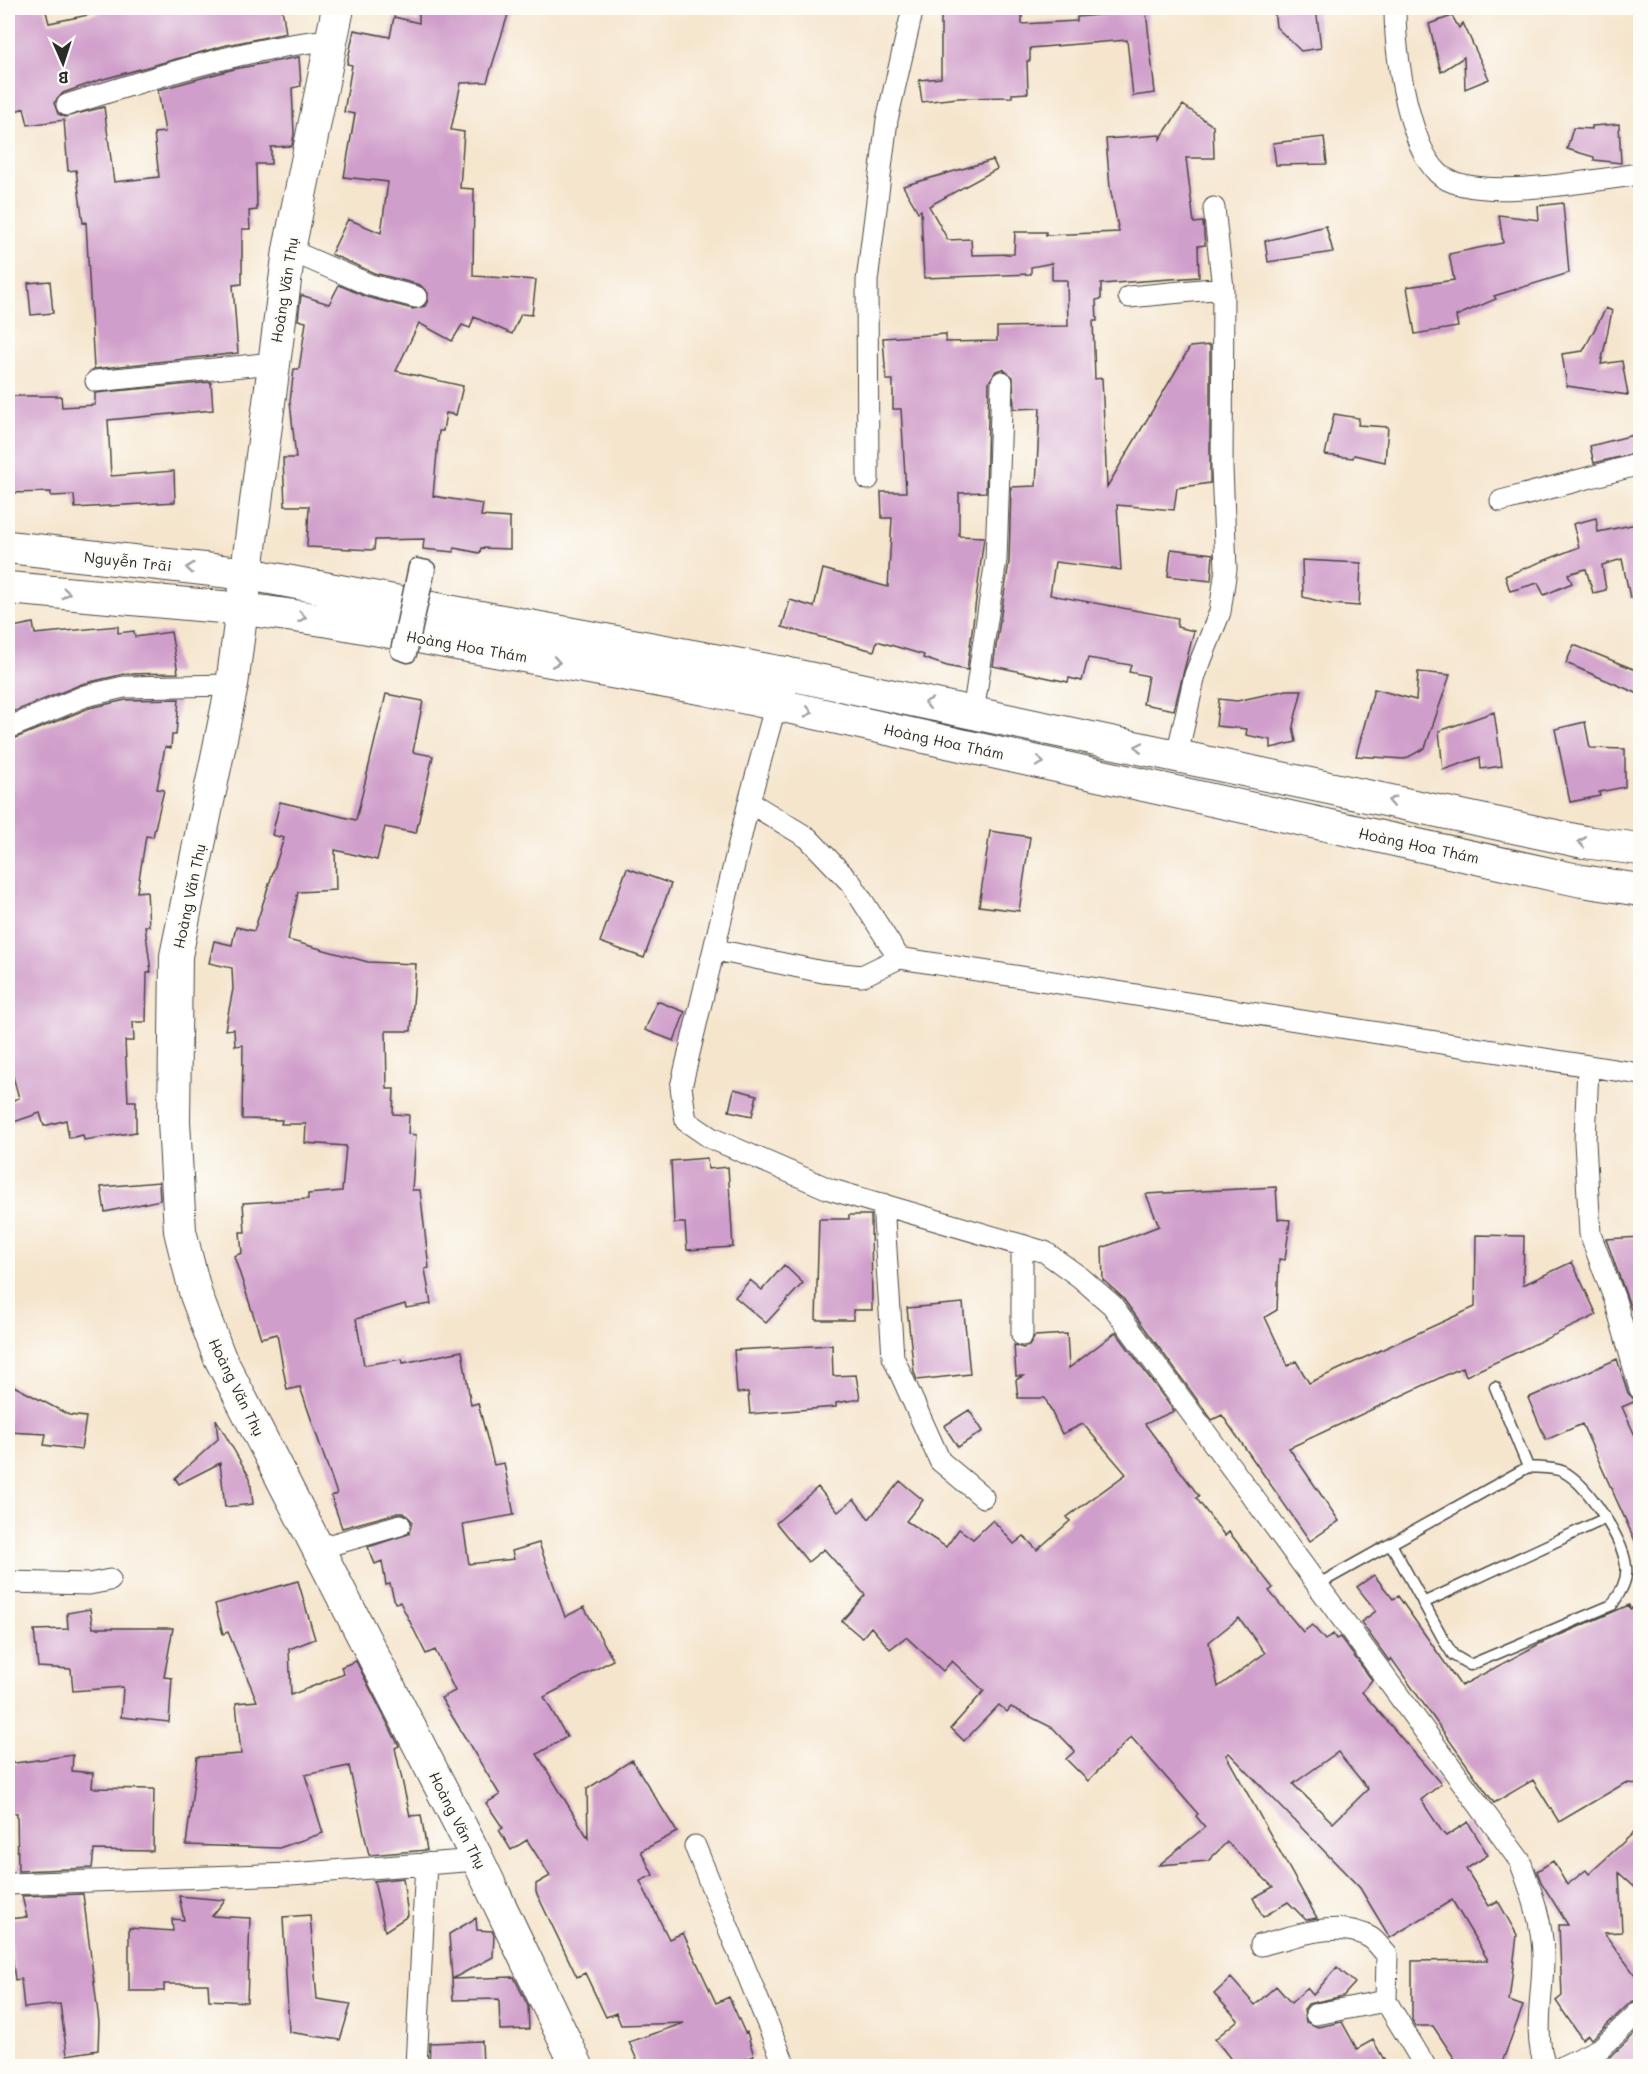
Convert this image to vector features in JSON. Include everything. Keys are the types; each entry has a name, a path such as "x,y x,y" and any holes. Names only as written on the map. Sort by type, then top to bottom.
{"main road":[{"name":"Hoàng Văn Thụ","path":"338,8 289,249 244,609 232,685 176,957 174,1121 180,1231 196,1295 219,1356 320,1548 478,1860 577,2067"},
{"name":"Nguyễn Trãi","path":"8,547 248,574"},
{"name":"Hoàng Hoa Thám","path":"248,574 784,673 1584,842 1641,849"},
{"path":"8,588 244,609"},
{"name":"Hoàng Hoa Thám","path":"244,609 330,621 705,689 1582,881 1641,890"},
{"path":"776,704 784,673"}],"street":[{"path":"868,479 867,280 887,120 913,8"},
{"path":"1395,8 1398,74 1418,143 1438,174 1468,186 1516,189 1641,174"},
{"path":"67,105 158,76 246,53 291,43 331,40"},
{"path":"1177,755 1195,675 1220,612 1226,569 1222,468 1223,288 1214,208"},
{"path":"289,249 370,285 416,297"},
{"path":"1129,297 1223,288"},
{"path":"96,381 273,363"},
{"path":"973,713 996,560 1002,382"},
{"path":"1501,501 1641,464"},
{"path":"8,728 85,696 124,687 232,685"},
{"path":"776,704 749,802 716,950 681,1087 686,1121 711,1138 829,1189 1045,1252 1081,1278 1112,1305 1520,1861 1536,1906 1543,1954 1539,2017 1546,2067"},
{"path":"749,802 808,838 830,860 851,883 899,958"},
{"path":"716,950 823,972 862,976 899,958 1641,1074"},
{"path":"1588,1066 1585,1141 1590,1234 1615,1300 1641,1389"},
{"path":"884,1204 893,1357 940,1461 983,1497"},
{"path":"1022,1245 1022,1335"},
{"path":"320,1548 400,1525"},
{"path":"8,1582 89,1584 110,1580"},
{"path":"695,1846 785,2067"},
{"path":"8,1884 291,1874 478,1860"},
{"path":"416,2067 426,1863"},
{"path":"1261,1945 1311,1933 1349,1929 1371,1938 1387,1955 1386,2001 1425,2067"},
{"path":"1316,2014 1386,2001"},
{"path":"1578,2064 1601,2048 1641,2011"}],"lane":[{"path":"1495,1387 1528,1467"},
{"path":"1317,1585 1528,1467 1563,1471 1584,1488 1622,1546 1627,1569 1624,1586 1612,1605 1470,1665 1453,1655 1391,1544"},
{"path":"1424,1603 1604,1519"}],"building":[{"path":"8,8 45,8 49,23 98,13 98,8 135,8 136,11 158,8 282,8 286,33 227,45 100,80 63,93 54,103 58,114 65,117 104,107 114,182 159,177 154,133 165,132 158,90 234,69 299,57 301,86 292,88 294,134 292,146 271,147 271,164 256,164 257,210 249,211 250,229 242,229 242,284 233,285 238,353 94,369 86,222 83,223 76,170 68,171 64,120 28,125 24,108 8,114"},
{"path":"419,8 510,8 487,82 461,83 451,130 464,132 460,188 474,189 473,276 536,280 532,315 521,314 512,334 474,317 470,328 462,325 452,341 419,323 396,371 463,386 456,415 446,413 443,431 439,431 433,496 483,504 481,516 510,518 510,549 481,548 480,553 454,548 454,552 423,549 424,539 375,540 374,550 307,547 309,506 285,506 283,458 296,458 290,401 294,369 299,369 306,322 298,320 301,295 329,304 339,285 367,297 413,309 425,306 428,300 428,293 420,285 374,273 331,254 348,219 381,233 388,182 344,177 355,114 344,112 352,65 347,64 354,30 390,37 394,17 419,23"},
{"path":"1274,8 1316,8 1321,48 1301,51 1276,27"},
{"path":"1022,9 1022,24 1077,21 1077,17 1146,11 1155,93 1133,96 1127,40 1030,48 1030,61 1027,61 1028,93 1012,94 1012,97 958,98 922,102 919,80 941,78 941,11"},
{"path":"1452,16 1459,28 1463,23 1489,79 1465,89 1464,57 1441,72 1429,24"},
{"path":"1183,105 1213,126 1214,158 1186,158 1194,223 1203,222 1205,245 1198,246 1199,277 1101,284 1101,299 1096,300 1097,321 1093,321 1095,379 1102,378 1107,487 1190,347 1210,345 1210,483 1177,488 1174,510 1117,505 1121,570 1055,562 1050,595 1178,618 1177,627 1194,631 1174,710 1143,704 1148,676 1129,672 1131,665 1088,658 1082,681 1069,678 1068,682 993,666 1009,562 1011,487 1036,486 1040,408 1014,409 1013,377 1003,369 996,371 989,382 986,492 959,493 959,536 984,537 967,670 947,666 923,658 924,655 877,641 874,651 782,627 790,600 814,607 823,569 888,587 892,518 882,518 881,492 906,492 901,409 893,409 893,380 886,380 883,338 946,334 946,342 997,341 997,327 1068,326 1067,280 1052,280 1052,263 1031,267 1031,274 924,278 921,210 918,212 903,186 993,160 997,169 929,206 948,240 971,239 972,255 1014,254 1015,232 1046,232 1046,235 1119,232 1110,188 1106,139 1160,135 1160,139"},
{"path":"1619,124 1621,163 1594,160 1594,157 1567,149 1573,128 1592,129 1592,126"},
{"path":"1324,137 1327,164 1276,165 1273,143"},
{"path":"1563,203 1569,273 1494,296 1496,299 1456,316 1458,327 1415,334 1407,287 1454,280 1449,254 1503,243 1499,215 1539,220 1538,206"},
{"path":"1326,226 1333,252 1268,262 1265,241"},
{"path":"50,281 53,313 31,315 28,283"},
{"path":"1606,308 1612,311 1601,364 1622,361 1628,395 1567,386 1562,354 1583,351"},
{"path":"211,382 213,410 108,420 111,476 174,471 175,502 75,508 74,495 51,496 51,492 8,493 8,396 61,396 62,407 95,405 95,393"},
{"path":"1334,414 1359,418 1358,425 1388,427 1385,462 1354,455 1353,458 1325,455"},
{"path":"1641,433 1641,452 1594,463 1590,446"},
{"path":"1596,518 1598,532 1641,523 1641,597 1630,598 1622,559 1602,565 1606,590 1593,593 1586,569 1568,574 1572,583 1544,595 1538,583 1510,591 1505,576 1579,547 1573,524"},
{"path":"1171,549 1213,554 1211,581 1168,576"},
{"path":"1302,560 1361,563 1359,606 1330,604 1303,597"},
{"path":"33,623 35,634 118,626 118,633 134,631 135,637 171,632 178,673 124,674 82,684 13,712 8,690 8,628"},
{"path":"1574,645 1641,672 1641,695 1566,663"},
{"path":"1418,672 1450,675 1425,748 1405,759 1356,756 1374,689 1416,700"},
{"path":"1287,690 1302,690 1293,726 1296,742 1271,748 1271,740 1246,735 1247,729 1216,726 1219,699 1237,701"},
{"path":"386,694 423,701 413,752 433,756 416,833 385,827 377,860 335,850 336,890 298,892 288,940 368,962 416,964 411,1031 386,1031 387,1089 394,1089 393,1114 409,1115 408,1134 416,1135 412,1190 420,1190 429,1268 425,1269 431,1304 406,1308 405,1304 356,1319 364,1365 402,1359 403,1363 462,1351 471,1405 478,1403 494,1465 504,1463 514,1515 463,1524 469,1564 514,1559 512,1551 539,1543 565,1617 584,1607 613,1660 544,1697 567,1737 537,1754 588,1838 587,1789 632,1760 677,1832 641,1851 653,1875 640,1881 669,1939 683,1933 716,2003 729,1997 745,2033 747,2032 754,2056 723,2067 640,2067 629,2042 684,2023 621,2025 616,2013 606,2017 585,1973 577,1977 536,1892 536,1884 550,1876 527,1840 511,1850 499,1830 503,1828 486,1803 500,1795 441,1698 455,1691 435,1650 426,1654 400,1602 395,1603 390,1584 386,1585 382,1561 375,1564 368,1547 409,1534 412,1521 404,1513 397,1513 342,1528 331,1496 337,1494 300,1387 287,1390 277,1334 261,1338 234,1256 242,1253 240,1232 245,1232 243,1203 308,1199 308,1194 342,1191 346,1146 305,1143 306,1124 281,1124 282,1120 242,1119 243,1045 235,1046 234,1029 225,1030 233,989 232,968 209,963 214,941 232,945 236,927 254,931 284,838 272,835 280,802 356,820"},
{"path":"179,699 176,735 172,735 171,748 165,747 157,789 164,790 153,837 146,836 137,892 147,891 149,926 145,926 151,972 147,973 146,1022 133,1022 134,1041 125,1041 128,1101 136,1101 136,1132 84,1140 83,1135 69,1138 66,1120 44,1126 40,1113 8,1124 8,1102 19,1098 8,1059 8,741 89,708 126,700"},
{"path":"1494,712 1502,766 1481,769 1480,757 1443,770 1439,731"},
{"path":"1585,722 1590,748 1625,749 1625,787 1599,792 1600,796 1570,802 1555,729"},
{"path":"990,831 1030,837 1019,911 979,906"},
{"path":"627,868 671,884 644,958 600,942"},
{"path":"657,1001 685,1012 674,1041 645,1030"},
{"path":"734,1089 757,1095 752,1116 729,1111"},
{"path":"707,1158 708,1169 728,1167 733,1247 687,1250 685,1223 674,1223 671,1161"},
{"path":"159,1182 160,1200 105,1212 101,1187"},
{"path":"1276,1187 1278,1219 1290,1220 1285,1260 1279,1259 1277,1310 1265,1317 1288,1366 1296,1361 1309,1383 1475,1307 1476,1235 1524,1236 1523,1285 1572,1262 1597,1315 1466,1376 1463,1367 1289,1448 1339,1521 1310,1541 1222,1415 1212,1420 1122,1297 1103,1280 1102,1248 1159,1226 1146,1194"},
{"path":"849,1215 871,1215 872,1310 853,1310 853,1320 816,1320 819,1219 849,1219"},
{"path":"1641,1237 1641,1310 1631,1309 1606,1239"},
{"path":"784,1265 803,1283 766,1323 735,1297 750,1280 762,1290"},
{"path":"963,1303 970,1374 917,1380 914,1372 907,1308"},
{"path":"1116,1332 1174,1411 1145,1424 1199,1496 1196,1498 1225,1536 1229,1532 1273,1588 1269,1591 1303,1632 1312,1625 1325,1640 1333,1634 1336,1639 1340,1637 1372,1680 1362,1692 1441,1784 1421,1800 1443,1833 1446,1836 1468,1822 1488,1855 1466,1869 1489,1906 1498,1901 1517,1935 1509,2001 1523,2006 1503,2060 1495,2067 1460,2067 1433,2026 1416,2026 1412,2020 1412,1961 1488,1960 1452,1900 1390,1938 1360,1888 1229,1753 1226,1755 1317,1918 1306,1920 1288,1902 1263,1917 1253,1898 1273,1887 1227,1842 1208,1861 1159,1865 1205,1827 1196,1816 1198,1814 1131,1737 1088,1781 1066,1759 1075,1751 1053,1728 1011,1707 1007,1712 999,1705 964,1741 951,1728 984,1691 952,1661 943,1671 906,1637 890,1649 871,1627 862,1638 842,1621 865,1595 824,1549 808,1562 776,1523 818,1487 838,1512 854,1499 869,1519 900,1481 923,1500 906,1521 946,1547 959,1529 973,1539 993,1520 1014,1544 1024,1536 1037,1550 1070,1521 1067,1517 1126,1474 1083,1424 1062,1434 1045,1398 1018,1398 1016,1380 1023,1376 1016,1376 1014,1345 1023,1348 1029,1346 1035,1336 1067,1334 1069,1368","holes":["1239,1618 1265,1653 1218,1687 1209,1642","1338,1752 1368,1789 1333,1823 1293,1784"]},
{"path":"832,1345 833,1376 856,1375 860,1399 836,1403 836,1407 750,1414 748,1392 737,1393 734,1350"},
{"path":"1617,1359 1628,1393 1636,1401 1622,1407 1641,1449 1641,1554 1582,1424 1546,1440 1528,1398"},
{"path":"8,1383 69,1415 86,1417 81,1450 44,1445 46,1434 8,1432"},
{"path":"969,1410 983,1431 958,1447 944,1426"},
{"path":"216,1419 250,1478 253,1504 225,1507 220,1463 179,1484 175,1478 218,1439"},
{"path":"1374,1575 1393,1599 1398,1596 1461,1686 1539,1644 1629,1605 1630,1609 1641,1604 1641,1784 1625,1783 1559,1822 1533,1780 1494,1803 1391,1658 1389,1661 1361,1622 1376,1611 1357,1587"},
{"path":"298,1581 315,1639 289,1649 291,1695 344,1674 341,1667 356,1661 399,1746 395,1748 410,1816 421,1815 427,1850 369,1855 349,1766 305,1775 323,1833 279,1848 186,1845 197,1757 241,1754 236,1703 257,1701 228,1632 223,1634 215,1604"},
{"path":"90,1609 93,1628 173,1628 164,1677 172,1678 169,1722 121,1717 123,1687 73,1691 71,1669 38,1667 34,1630 68,1629 67,1613"},
{"path":"73,1755 72,1771 93,1773 92,1788 154,1789 153,1851 94,1850 92,1868 18,1871 17,1813 8,1813 8,1764"},
{"path":"1641,1826 1641,1893 1619,1873 1622,1932 1604,1933 1641,1983 1641,1999 1631,2002 1594,2037 1591,2039 1588,2035 1582,2039 1556,2001 1562,1996 1559,1925 1568,1925 1541,1882 1537,1871 1553,1861 1567,1885 1586,1870 1589,1874"},
{"path":"403,1878 408,1916 385,1931 374,1881"},
{"path":"83,1894 99,2022 98,2050 67,2055 60,2004 24,2008 21,1979 15,1980 8,1919 27,1917 22,1896"},
{"path":"179,1896 225,1900 212,1916 250,1918 247,2002 209,2000 208,1984 164,1984 164,1991 129,1991 129,1928 173,1931 172,1919 184,1920"},
{"path":"310,1915 317,1999 351,2004 340,2040 289,2032 283,1917"},
{"path":"476,1918 477,1930 492,1931 494,1935 493,1957 452,1979 449,1934"},
{"path":"1337,1967 1355,1983 1343,1996 1308,2004 1304,2010 1306,2022 1318,2027 1342,2022 1357,2049 1373,2040 1388,2067 1237,2067 1215,2039 1238,2020 1214,1994 1231,1978 1255,2005 1276,1986 1291,2003 1307,1988 1313,1995"},
{"path":"514,1977 528,2006 529,2029 500,2030 499,1999 453,2000 452,1979"},
{"path":"1641,2028 1641,2067 1616,2067 1609,2058"},
{"path":"482,2041 483,2067 429,2067 430,2043"}]}
